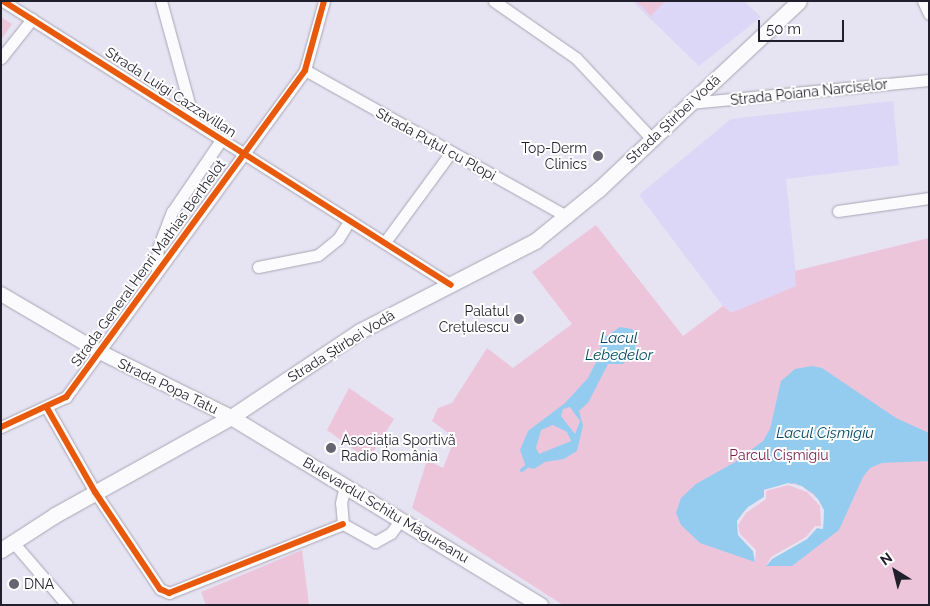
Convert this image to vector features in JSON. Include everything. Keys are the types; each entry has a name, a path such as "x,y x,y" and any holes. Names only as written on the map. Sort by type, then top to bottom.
{"main road":[{"name":"Strada Știrbei Vodă","path":"7,546 95,492 230,417 360,331 514,254 568,217 799,1"},
{"name":"Bulevardul Schitu Măgureanu","path":"230,417 401,518 540,605"}],"street":[{"name":"Strada Luigi Cazzavillan","path":"4,1 451,285"},
{"path":"161,1 194,122"},
{"name":"Strada General Henri Mathias Berthelot","path":"1,427 47,408 66,397 305,70 324,1"},
{"path":"494,1 576,58 652,139"},
{"path":"923,1 929,14"},
{"path":"1,58 32,19"},
{"name":"Strada Puțul cu Plopi","path":"305,70 568,217"},
{"name":"Strada Poiana Narciselor","path":"690,103 929,80"},
{"name":"Strada General Henri Mathias Berthelot","path":"157,271 158,248 169,218 221,140"},
{"path":"385,242 451,152"},
{"path":"838,211 929,198"},
{"path":"258,266 318,255 338,239 350,220"},
{"name":"Strada Popa Tatu","path":"1,294 100,352 230,417"},
{"path":"47,408 95,492 160,589 169,593 343,524"},
{"path":"343,524 341,503 345,485"},
{"path":"343,524 375,542 391,533 401,518"},
{"path":"7,546 67,605"}],"shaded area":[{"path":"636,1 744,1 761,17 699,66 634,3"},
{"path":"893,101 899,165 786,179 797,286 736,311 731,312 723,306 639,195 731,119"}],"green space":[{"path":"636,1 665,1 651,16"},
{"path":"1,17 12,24 1,40"},
{"name":"Parcul Cișmigiu","path":"596,225 683,336 723,306 731,312 736,311 796,286 795,271 929,238 929,605 563,605 412,508 427,460 443,468 455,438 432,421 438,408 452,403 487,348 513,368 572,324 532,272"},
{"path":"349,388 394,419 370,457 360,454 327,430"},
{"path":"302,550 309,605 206,605 201,592"}],"water":[{"name":"Lacul Lebedelor","path":"620,327 632,329 635,333 635,355 623,364 608,364 588,403 579,411 583,425 577,451 564,459 545,462 534,469 526,467 520,450 528,431 565,403 588,378 599,356 602,339","holes":["570,407 580,421 575,434 561,416 563,409","553,425 567,432 571,441 539,454 536,448 541,430"]},
{"name":"Lacul Cișmigiu","path":"812,366 822,368 896,418 929,433 929,461 882,463 870,468 863,477 839,530 792,566 766,566 772,559 807,539 817,528 823,529 824,513 814,494 795,483 764,490 764,497 744,511 737,521 738,535 753,551 755,562 700,543 681,525 676,513 681,498 696,484 735,462 763,441 770,429 781,381 795,369"}],"pier":[{"path":"788,483 802,486 818,499 824,510 823,529 817,528 807,539 772,559 766,566 771,557 806,537 815,526 821,526 820,506 807,492 788,485 766,491 766,499 746,513 738,525 740,534 756,550 755,562 753,551 738,535 737,521 748,507 764,497 764,490"}],"waterway":[{"path":"522,470 526,467"}],"cycle path":[{"path":"3,1 451,285"},
{"path":"1,427 66,397 305,70 324,1"},
{"path":"47,408 95,492 160,589 169,593 343,524"}],"place":[{"name":"Top-Derm Clinics","path":"598,156"},
{"name":"Palatul Crețulescu","path":"519,319"},
{"name":"Asociația Sportivă Radio România","path":"331,448"},
{"name":"DNA","path":"14,584"}]}
